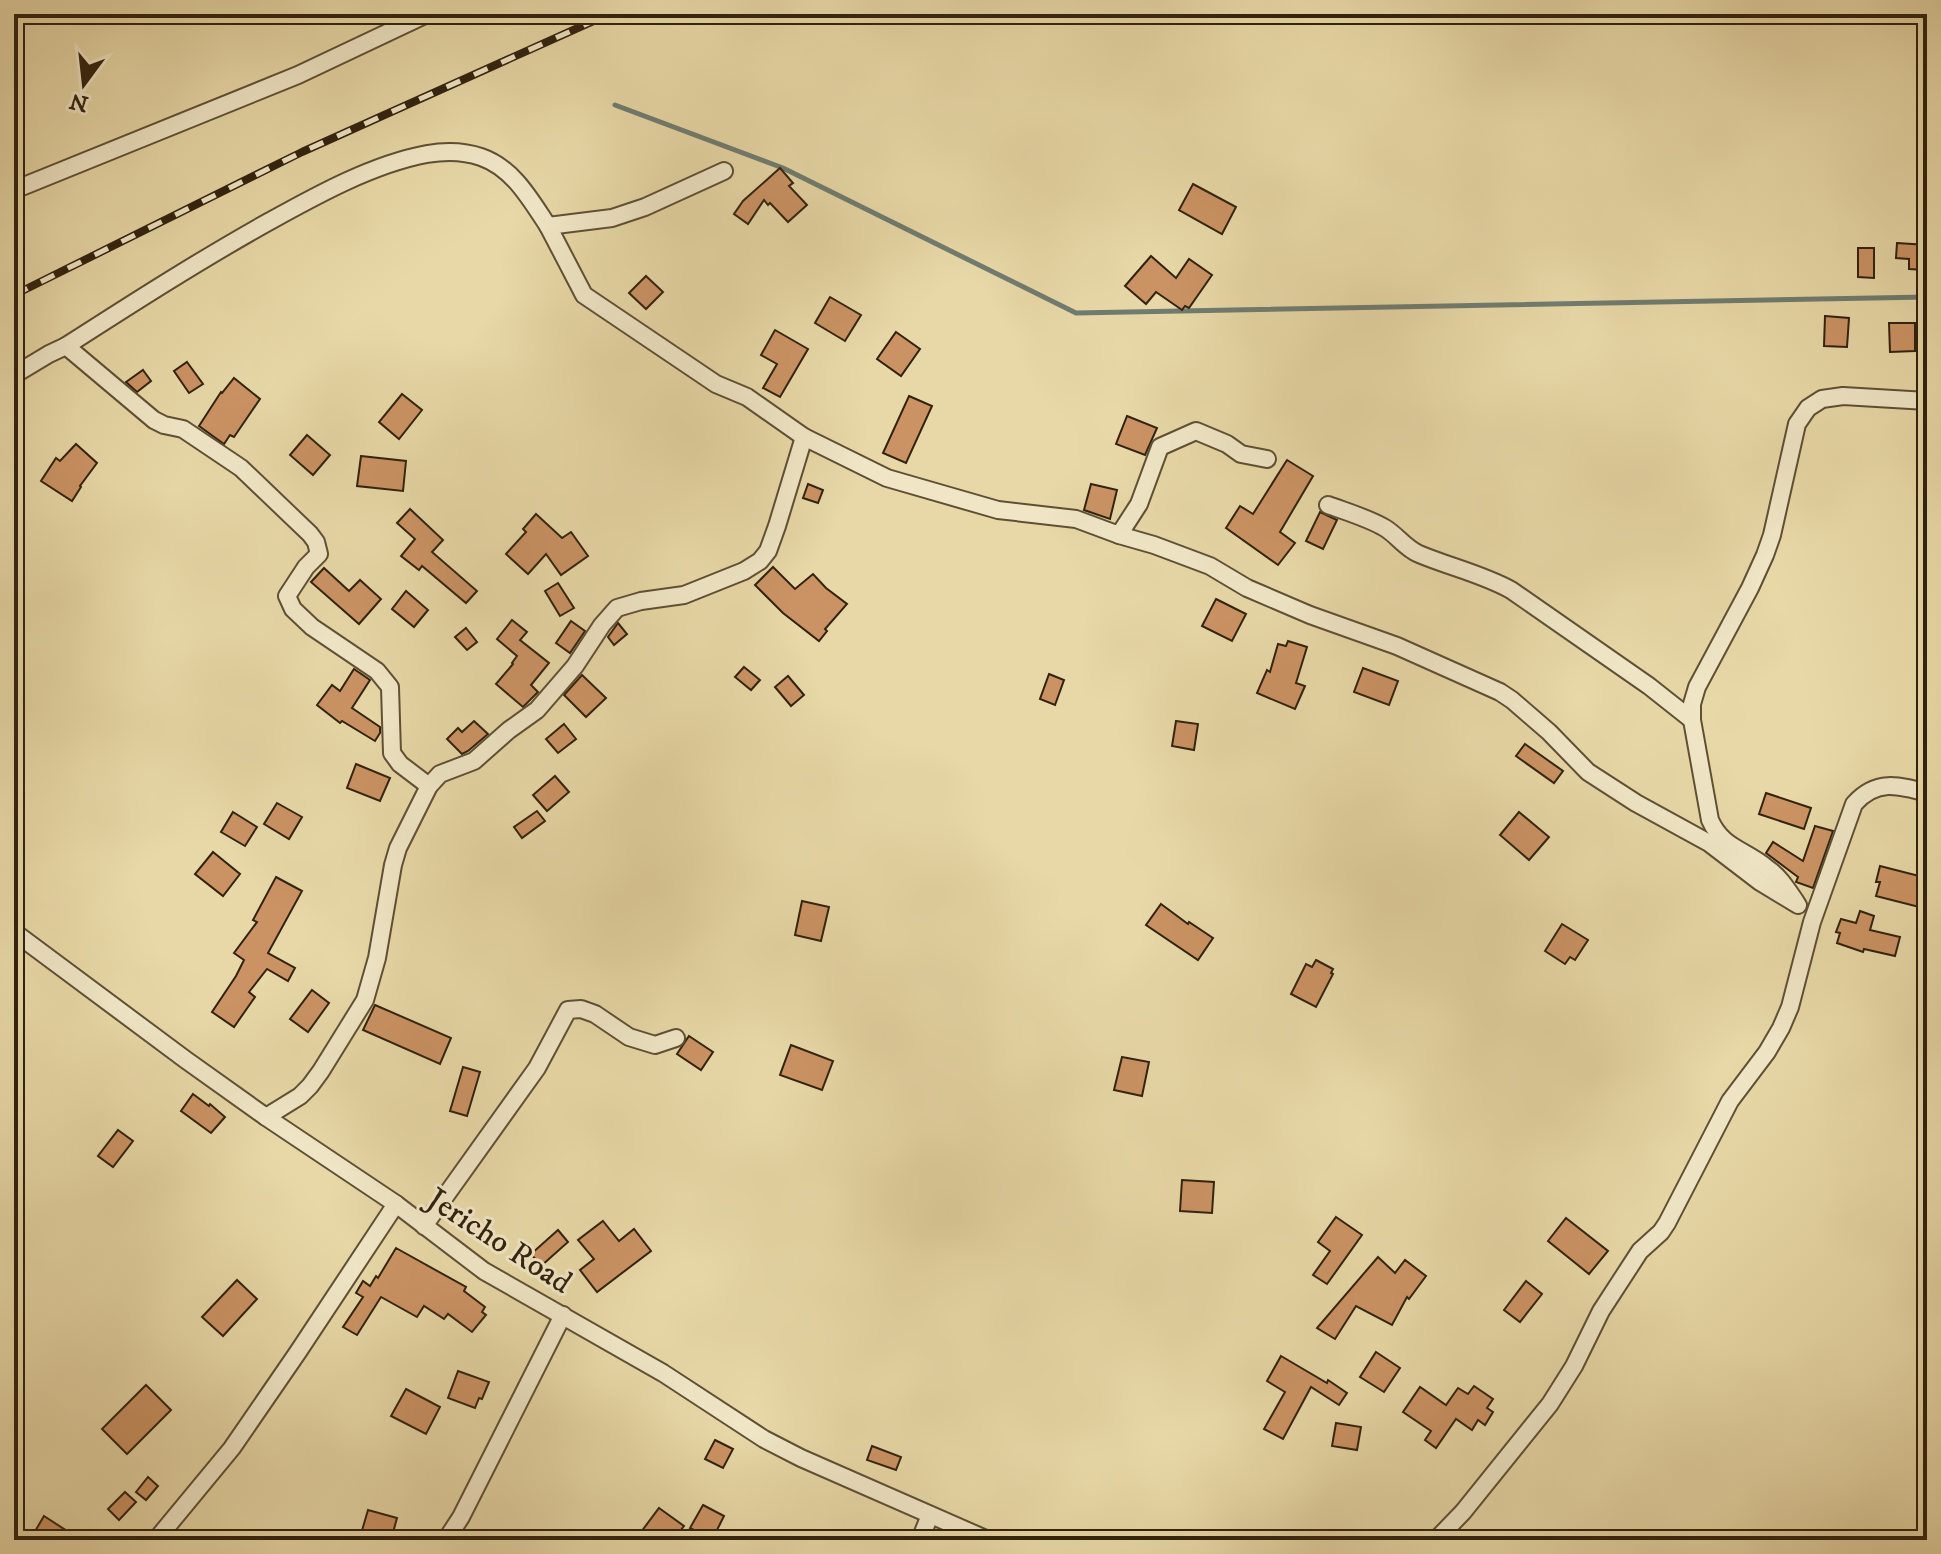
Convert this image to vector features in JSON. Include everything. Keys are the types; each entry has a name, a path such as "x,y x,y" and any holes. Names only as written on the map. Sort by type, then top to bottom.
{"street":[{"path":"14,190 298,75 427,14"},
{"path":"14,375 66,346 208,256 312,198 378,169 427,154 457,152 480,157 499,165 517,182 548,226 584,295 716,384 747,397 804,437 887,478 998,510 1076,519 1154,545 1210,566 1247,588 1310,615 1397,646 1500,692 1555,738 1588,772 1636,803 1709,843 1760,882 1798,905"},
{"path":"548,226 612,218 645,207 724,171"},
{"path":"66,346 154,420 183,429 241,468 310,534 319,554 306,567 287,596 293,609 312,627 377,671 390,687 392,753 400,764 429,786"},
{"path":"1812,922 1783,882 1766,866 1717,835 1710,820 1692,720 1692,704 1697,687 1765,555 1797,424 1808,408 1822,399 1843,396 1927,401"},
{"path":"1119,535 1139,504 1160,447 1169,442 1196,431 1227,444 1241,454 1267,459"},
{"path":"266,1117 300,1096 310,1086 365,1000 377,958 398,848 429,786 440,774 474,761 537,710 575,666 617,608 692,592 744,571 760,561 768,551 777,526 804,437"},
{"path":"1328,505 1384,528 1407,549 1495,581 1511,590 1649,686 1692,720"},
{"path":"1436,1540 1463,1512 1550,1404 1574,1366 1601,1311 1640,1251 1667,1223 1730,1101 1781,1028 1812,922 1854,804 1861,795 1880,786 1890,785 1927,793"},
{"name":"Jericho Road","path":"14,932 186,1060 396,1204 484,1271 663,1373 764,1439 988,1540"},
{"path":"424,1226 537,1068 568,1010 581,1009 595,1014 629,1037 655,1045 676,1038"},
{"path":"156,1540 232,1448 396,1204"},
{"path":"446,1540 461,1517 563,1315"},
{"path":"920,1540 930,1515"}],"building":[{"path":"780,168 793,183 789,186 807,205 788,222 764,200 748,224 734,214 743,201"},
{"path":"1193,184 1236,207 1222,234 1179,210"},
{"path":"1897,243 1927,245 1925,270 1909,269 1909,259 1896,258"},
{"path":"1858,248 1874,248 1874,278 1858,277"},
{"path":"1151,256 1176,278 1189,259 1212,275 1189,308 1185,306 1182,310 1156,292 1146,304 1125,286"},
{"path":"646,276 663,292 646,309 629,293"},
{"path":"830,297 861,315 845,341 815,323"},
{"path":"1825,316 1849,318 1847,347 1824,346"},
{"path":"1889,323 1915,323 1915,351 1890,352"},
{"path":"775,330 808,349 780,397 763,388 777,364 761,355"},
{"path":"896,332 920,349 901,376 877,359"},
{"path":"187,362 203,384 189,393 174,371"},
{"path":"143,370 151,381 137,392 126,382"},
{"path":"234,378 260,399 234,437 230,435 224,444 199,426"},
{"path":"402,394 422,410 399,439 379,422"},
{"path":"909,396 932,406 906,463 883,453"},
{"path":"1127,416 1157,428 1145,455 1116,444"},
{"path":"307,435 330,455 313,475 290,455"},
{"path":"76,444 97,463 72,501 41,481 56,458 60,461"},
{"path":"361,456 406,461 403,491 357,486"},
{"path":"1287,460 1313,476 1280,532 1295,543 1278,565 1226,528 1240,506 1253,514"},
{"path":"808,484 823,490 818,503 803,498"},
{"path":"1091,484 1117,490 1110,519 1084,510"},
{"path":"410,509 443,540 432,552 477,591 466,603 422,566 419,570 401,556 415,539 397,523"},
{"path":"1320,512 1337,520 1323,549 1306,541"},
{"path":"536,514 562,538 571,532 588,556 561,575 546,554 528,574 506,554 526,532 523,529"},
{"path":"773,567 795,589 813,574 847,604 825,629 827,631 819,641 783,613 755,585"},
{"path":"324,568 349,591 360,580 381,599 359,624 311,582"},
{"path":"558,583 574,608 560,616 545,591"},
{"path":"406,591 428,610 414,627 392,609"},
{"path":"1216,599 1246,614 1232,641 1202,626"},
{"path":"512,620 527,632 520,640 549,663 531,685 538,692 523,707 496,684 517,656 497,639"},
{"path":"571,621 585,631 570,653 556,643"},
{"path":"618,623 627,634 614,645 608,637"},
{"path":"466,628 477,642 467,650 455,637"},
{"path":"1288,641 1307,647 1296,683 1305,686 1295,709 1257,693 1267,670 1270,672 1278,644 1286,646"},
{"path":"744,667 760,680 751,690 735,677"},
{"path":"1363,668 1398,681 1389,705 1354,692"},
{"path":"354,669 370,680 352,708 380,727 375,741 342,721 340,723 317,705 332,685 340,691"},
{"path":"1049,674 1064,680 1055,705 1040,699"},
{"path":"582,675 606,698 586,717 564,695"},
{"path":"788,676 804,695 791,706 775,687"},
{"path":"474,721 488,734 462,754 447,739 458,728 462,732"},
{"path":"1176,721 1198,724 1194,750 1172,746"},
{"path":"564,724 576,739 558,753 546,739"},
{"path":"1525,744 1563,771 1554,783 1516,756"},
{"path":"356,764 390,778 380,801 347,788"},
{"path":"555,776 569,792 547,811 533,795"},
{"path":"1766,793 1811,808 1804,829 1759,814"},
{"path":"277,803 302,817 289,839 264,824"},
{"path":"537,811 545,821 522,838 514,827"},
{"path":"233,812 257,827 245,846 221,832"},
{"path":"1519,812 1549,837 1529,860 1500,835"},
{"path":"1815,826 1833,831 1813,888 1796,882 1798,877 1766,853 1773,842 1803,861"},
{"path":"213,852 240,874 223,896 195,874"},
{"path":"1880,866 1927,878 1927,909 1876,896"},
{"path":"276,877 302,891 268,953 295,968 288,981 267,969 249,992 255,997 234,1027 212,1012 244,960 234,953 257,922 253,920"},
{"path":"802,901 829,907 821,941 795,935"},
{"path":"1161,904 1213,938 1198,960 1146,925"},
{"path":"1860,911 1874,916 1870,930 1900,937 1895,956 1864,949 1863,952 1837,943 1840,933 1836,932 1841,919 1856,923"},
{"path":"1562,924 1588,940 1575,960 1570,957 1565,964 1545,951"},
{"path":"1316,960 1333,969 1333,974 1316,1007 1291,994 1306,964 1312,967"},
{"path":"312,990 329,1003 308,1032 290,1019"},
{"path":"375,1005 451,1038 440,1064 363,1030"},
{"path":"689,1036 713,1052 701,1070 677,1054"},
{"path":"791,1045 833,1061 822,1090 780,1075"},
{"path":"1122,1057 1149,1062 1142,1096 1114,1090"},
{"path":"463,1067 480,1072 467,1116 450,1111"},
{"path":"193,1094 225,1117 211,1133 181,1111"},
{"path":"118,1130 133,1141 113,1167 98,1156"},
{"path":"1182,1180 1214,1182 1212,1213 1180,1211"},
{"path":"1336,1217 1362,1235 1327,1284 1313,1275 1330,1251 1318,1242"},
{"path":"1566,1218 1608,1251 1589,1274 1548,1241"},
{"path":"603,1221 619,1241 634,1229 651,1251 597,1292 580,1270 594,1259 578,1240"},
{"path":"558,1230 568,1242 541,1266 531,1254"},
{"path":"396,1248 466,1287 464,1291 485,1307 482,1312 486,1315 472,1332 448,1314 444,1319 424,1306 417,1317 381,1297 357,1335 343,1327 363,1297 356,1293 363,1281 370,1286 376,1276 378,1278"},
{"path":"1378,1257 1395,1273 1405,1260 1426,1276 1409,1299 1407,1297 1392,1325 1356,1306 1335,1339 1317,1328"},
{"path":"237,1280 257,1299 223,1336 202,1317"},
{"path":"1526,1281 1542,1294 1520,1322 1504,1310"},
{"path":"1376,1352 1400,1368 1384,1392 1360,1377"},
{"path":"1281,1356 1347,1393 1339,1405 1311,1387 1283,1439 1264,1429 1285,1392 1267,1381"},
{"path":"458,1371 489,1382 475,1408 448,1398"},
{"path":"146,1385 171,1410 127,1454 102,1429"},
{"path":"1474,1386 1493,1399 1487,1408 1493,1412 1485,1425 1478,1420 1472,1430 1456,1419 1436,1448 1425,1440 1431,1431 1403,1412 1420,1387 1446,1405 1458,1388 1468,1394"},
{"path":"406,1389 440,1407 426,1434 391,1416"},
{"path":"1336,1423 1361,1427 1357,1450 1332,1446"},
{"path":"715,1440 733,1449 723,1468 705,1459"},
{"path":"872,1446 901,1457 896,1470 867,1460"},
{"path":"148,1477 158,1486 146,1500 136,1492"},
{"path":"125,1492 136,1502 119,1520 108,1509"},
{"path":"703,1505 724,1516 712,1540 690,1528"},
{"path":"659,1508 684,1526 673,1540 635,1540"},
{"path":"368,1510 397,1518 391,1540 361,1534"},
{"path":"44,1516 81,1540 45,1540 34,1533"}],"waterway":[{"path":"615,105 783,168 1076,313 1927,297"}],"railway":[{"path":"14,295 302,152 609,14"}]}
